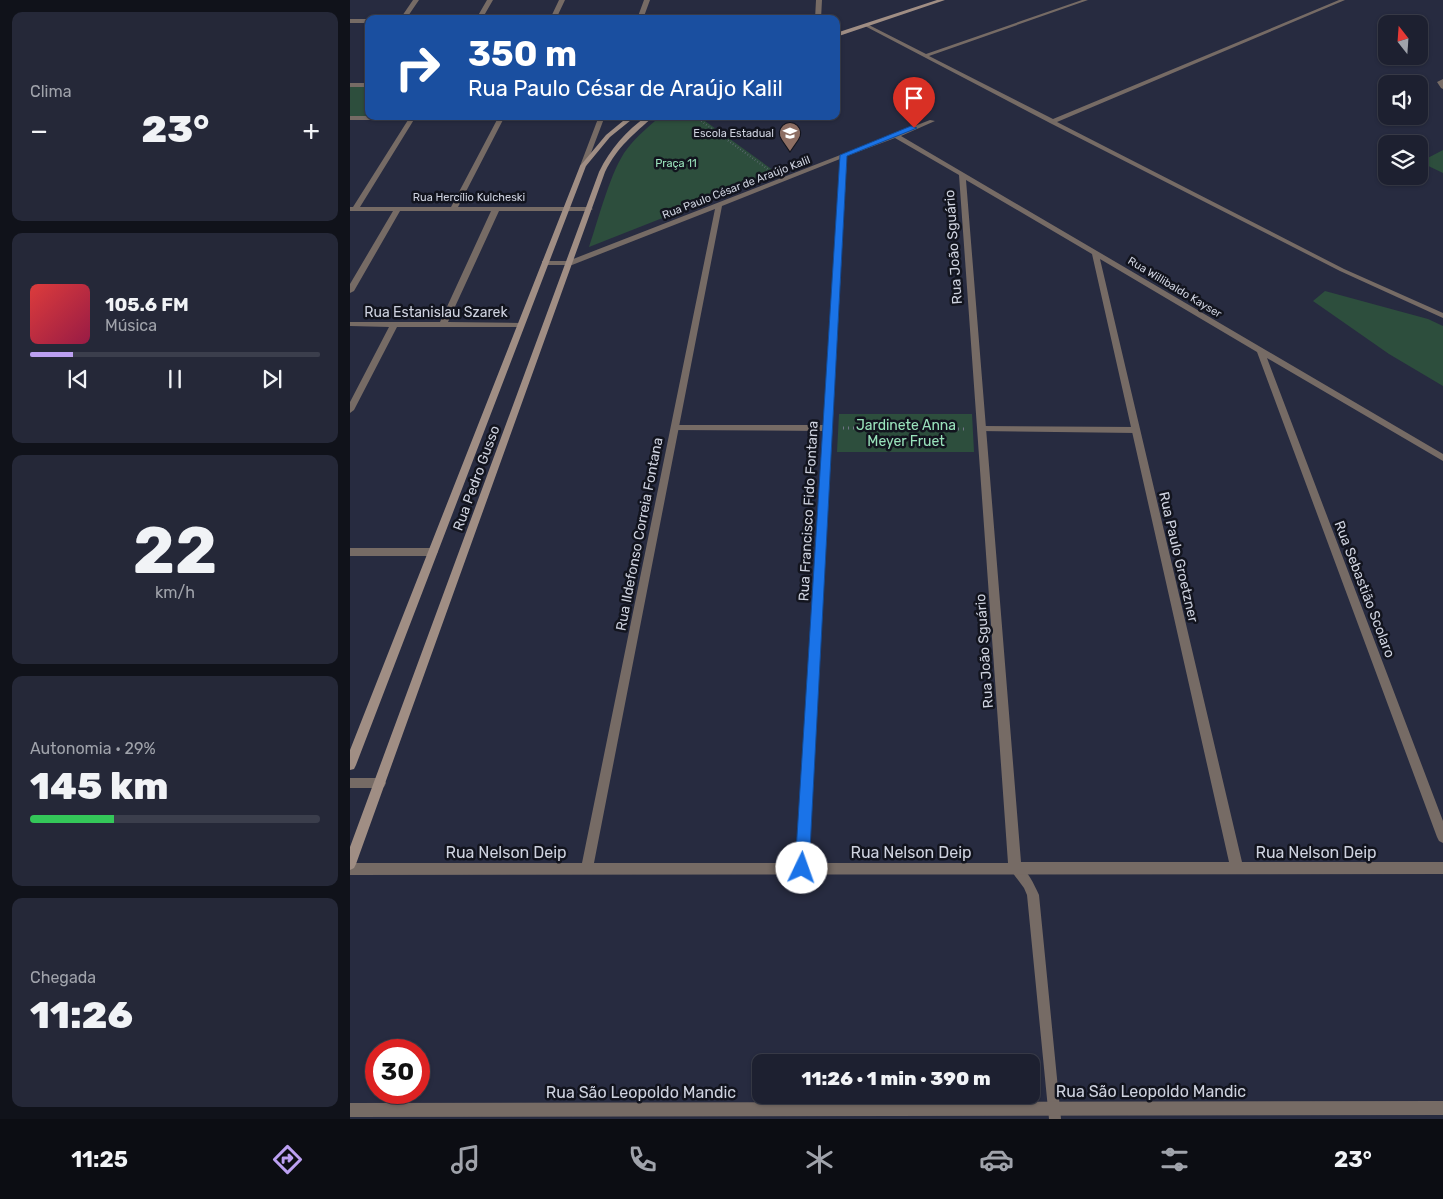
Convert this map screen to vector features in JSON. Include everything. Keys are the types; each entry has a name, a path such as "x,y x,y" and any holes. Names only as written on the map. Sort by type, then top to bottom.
{"main road":[{"path":"840,34 942,0"},
{"name":"Rua Pedro Gusso","path":"350,765 583,166 608,136 628,120"},
{"name":"Rua Pedro Gusso","path":"350,864 607,160 628,133 646,120"}],"street":[{"path":"405,15 416,0"},
{"path":"481,15 490,0"},
{"path":"554,15 562,0"},
{"path":"641,15 647,0"},
{"path":"818,15 819,0"},
{"path":"350,21 365,21"},
{"path":"350,30 357,21"},
{"path":"350,85 365,85"},
{"path":"350,118 365,116"},
{"path":"353,209 409,120"},
{"path":"453,209 500,120"},
{"path":"583,166 600,120"},
{"name":"Rua Paulo César de Araújo Kalil","path":"545,263 569,263 932,121"},
{"name":"Rua Willibaldo Kayser","path":"895,135 1443,458"},
{"name":"Rua Francisco Fido Fontana","path":"802,868 844,155"},
{"name":"Rua João Sguário","path":"962,174 1015,868"},
{"name":"Rua Ildefonso Correia Fontana","path":"586,868 719,204"},
{"name":"Rua Hercílio Kulcheski","path":"353,209 589,209"},
{"path":"350,291 398,209"},
{"path":"443,324 496,209"},
{"name":"Rua Paulo Groetzner","path":"1095,253 1237,868"},
{"name":"Rua Estanislau Szarek","path":"350,324 521,324"},
{"path":"350,410 394,324"},
{"name":"Rua Sebastião Scolaro","path":"1260,350 1443,837"},
{"path":"350,552 433,552"},
{"path":"350,783 380,783"},
{"name":"Rua Nelson Deip","path":"350,869 1443,868"},
{"name":"Rua São Leopoldo Mandic","path":"350,1110 1055,1114 1443,1108"}],"lane":[{"path":"925,56 1086,0"},
{"path":"1052,122 1343,0"},
{"path":"865,25 1342,270 1443,316"},
{"path":"1443,81 1440,82 1443,87"},
{"path":"675,428 828,428"},
{"path":"982,429 1136,430"},
{"path":"1015,868 1028,884 1033,895 1055,1114"}],"path":[{"path":"699,120 781,180"},
{"path":"828,428 982,429"}],"green space":[{"path":"350,87 365,87 365,116 350,116"},
{"name":"Praça 11","path":"656,120 704,120 777,173 589,247 610,182 621,158"},
{"path":"1443,150 1443,173 1428,166 1428,158"},
{"path":"1325,291 1428,319 1443,326 1443,386 1389,354 1313,301"},
{"name":"Jardinete Anna Meyer Fruet","path":"839,414 972,414 974,452 837,452"}],"place":[{"name":"Escola Estadual","path":"790,152"}],"route":[{"path":"802,868 844,155 914,128"}]}
